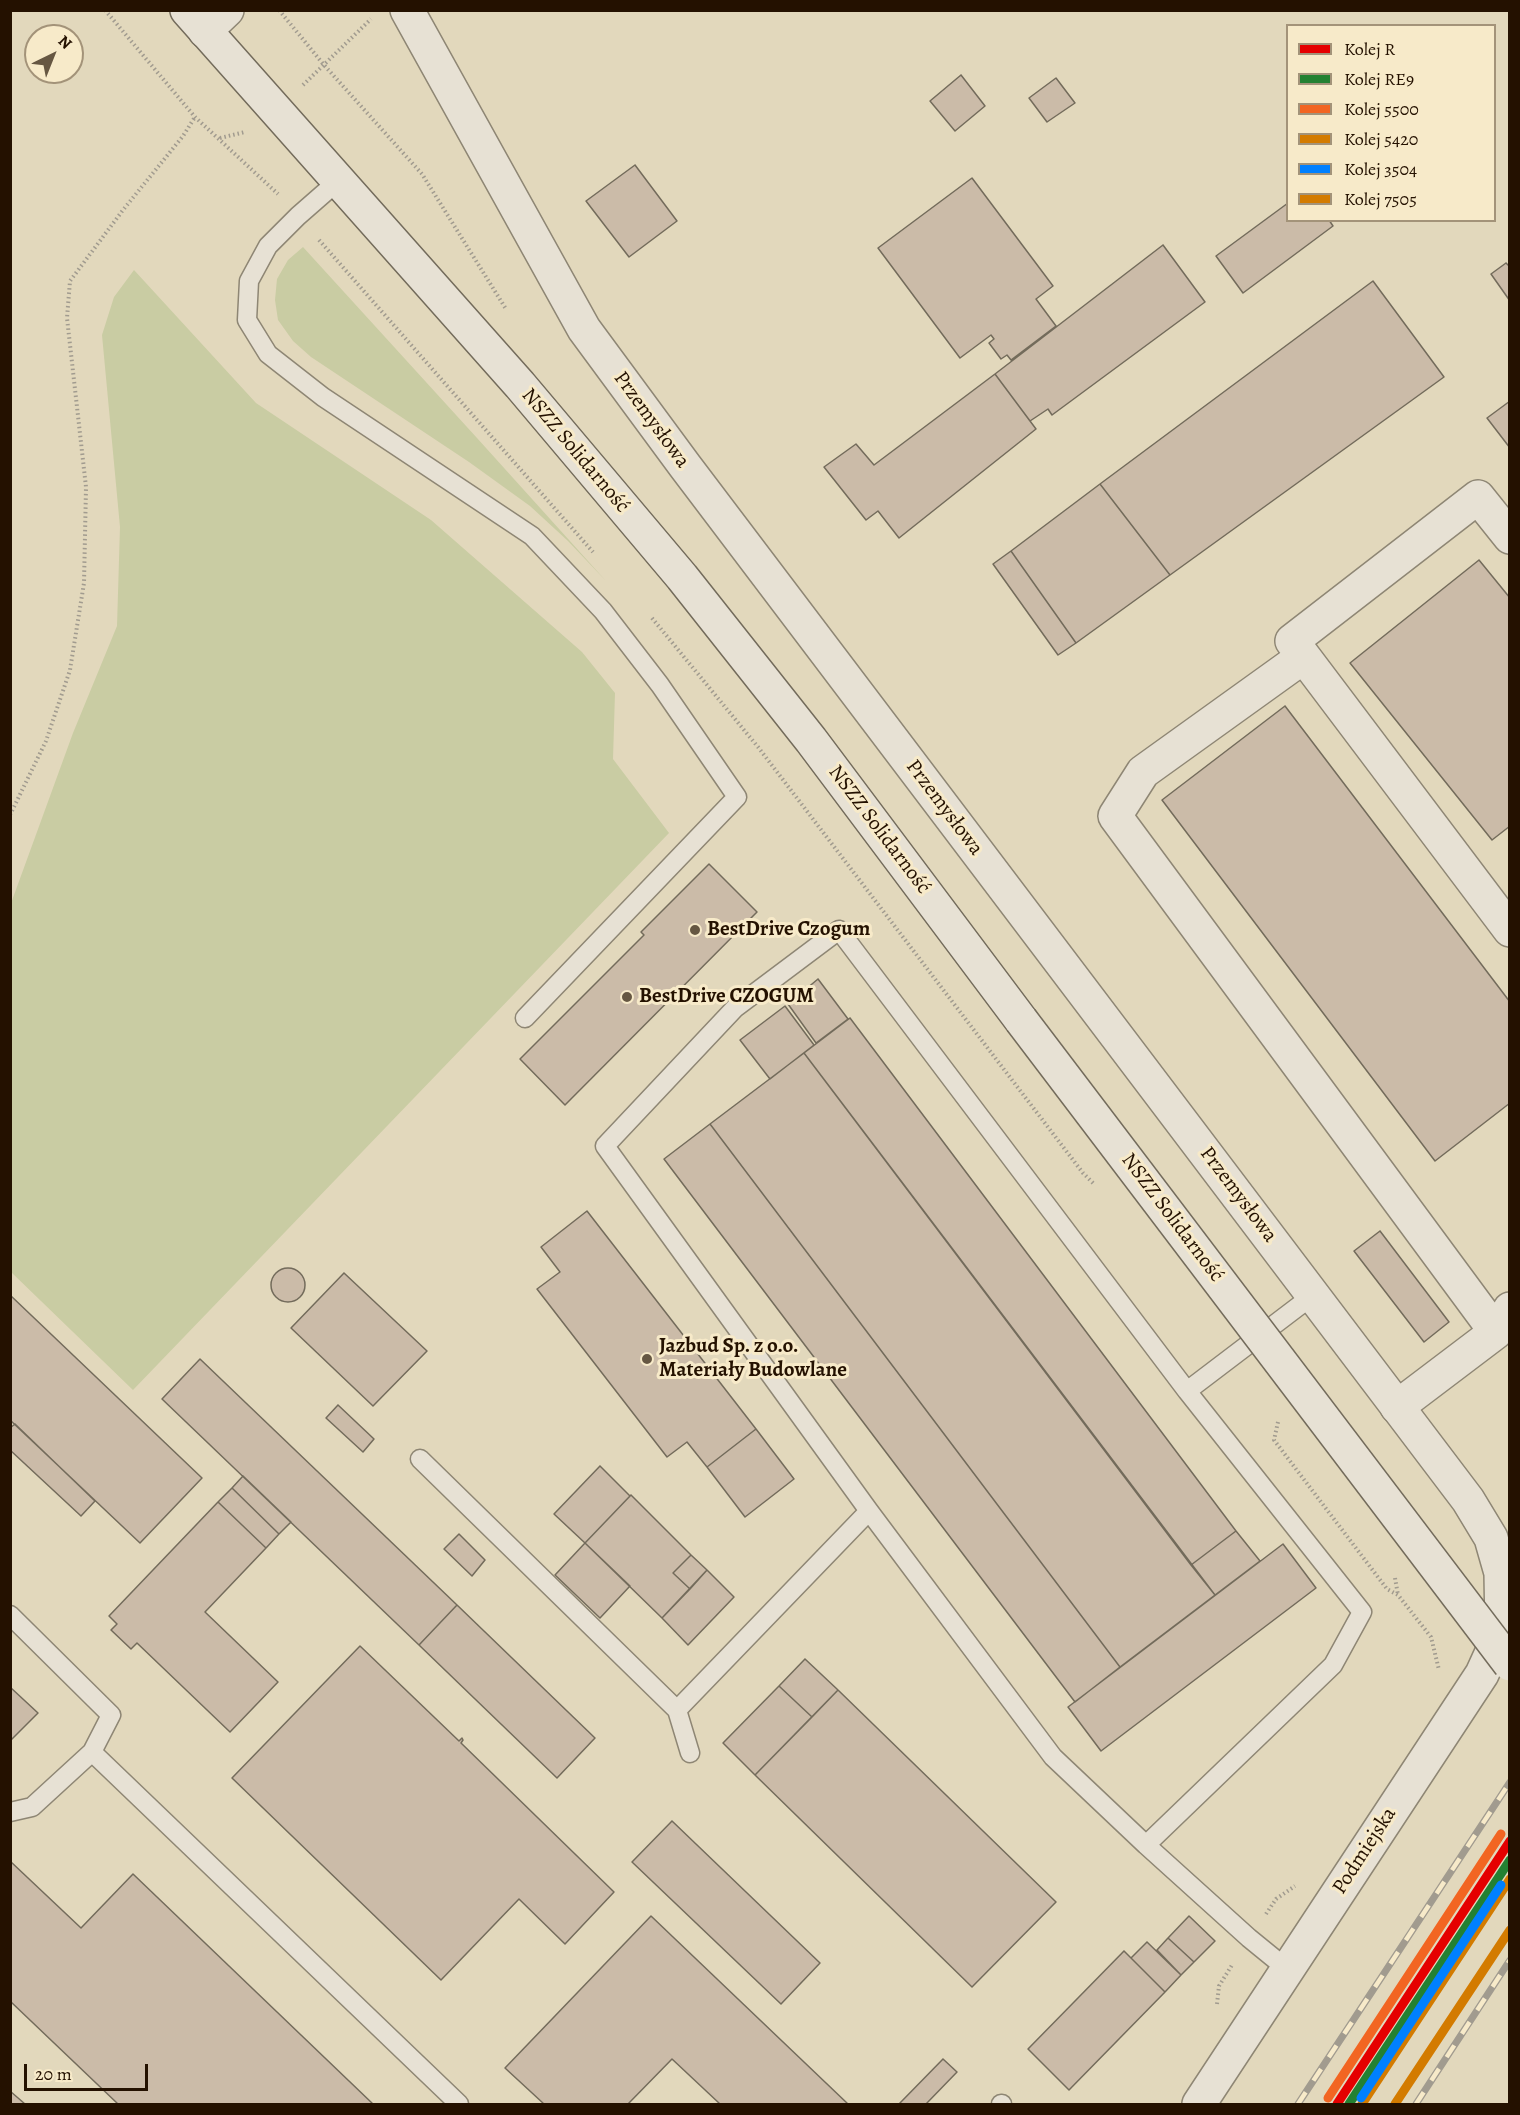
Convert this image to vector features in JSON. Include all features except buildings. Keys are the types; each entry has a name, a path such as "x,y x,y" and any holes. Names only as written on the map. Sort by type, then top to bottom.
{"street":[{"name":"Przemysłowa","path":"407,10 584,329 685,466 1468,1500 1491,1538 1501,1573 1502,1588"},
{"name":"NSZZ Solidarność","path":"206,17 338,182 520,385 682,577 811,740 1509,1664"},
{"path":"1509,537 1478,497 1292,641 1509,930"},
{"path":"1303,657 1143,772 1115,816 1502,1321 1397,1407"},
{"name":"Podmiejska","path":"1199,2104 1482,1674 1502,1630 1502,1588"}],"lane":[{"path":"338,182 298,216 268,246 249,281 247,320 268,354 323,397 532,536 603,611 660,685 737,797 525,1018"},
{"path":"1146,1845 1333,1665 1362,1612 1187,1391 840,930 735,1008 605,1146 869,1511 1053,1757 1146,1845 1249,1938 1287,1969"},
{"path":"1187,1391 1312,1296"},
{"path":"420,1459 677,1710 690,1753"},
{"path":"677,1710 869,1511"},
{"path":"10,1614 111,1715 92,1752 32,1807 10,1812"},
{"path":"92,1752 459,2104"}],"path":[{"path":"105,10 195,117 220,138 298,216 600,559"},
{"path":"279,10 324,65 372,18"},
{"path":"10,815 46,741 70,670 84,583 86,487 67,318 69,281 183,136 195,117"},
{"path":"646,612 758,747 1083,1173 1098,1188"},
{"path":"1278,1419 1274,1440 1387,1589 1398,1595"}],"green space":[{"path":"303,247 606,581 530,506 469,462 311,357 293,341 278,320 275,300 277,279 288,260"},
{"path":"134,270 256,403 431,520 582,652 615,693 613,759 669,833 133,1390 11,1272 10,906 73,733 117,626 120,527 102,335 114,297"}],"railway":[{"path":"1298,2104 1510,1782"},
{"path":"1416,2104 1510,1960"}],"rail line":[{"name":"5500","path":"1328,2098 1501,1834"},
{"name":"R","path":"1337,2104 1510,1841"},
{"name":"RE9","path":"1349,2104 1510,1860"},
{"name":"5420","path":"1362,2104 1510,1879"},
{"name":"3504","path":"1361,2098 1501,1885"},
{"name":"7505","path":"1395,2104 1510,1930"}],"place":[{"name":"BestDrive Czogum","path":"695,930"},
{"name":"BestDrive CZOGUM","path":"627,997"},
{"name":"Jazbud Sp. z o.o. Materiały Budowlane","path":"647,1359"}]}
